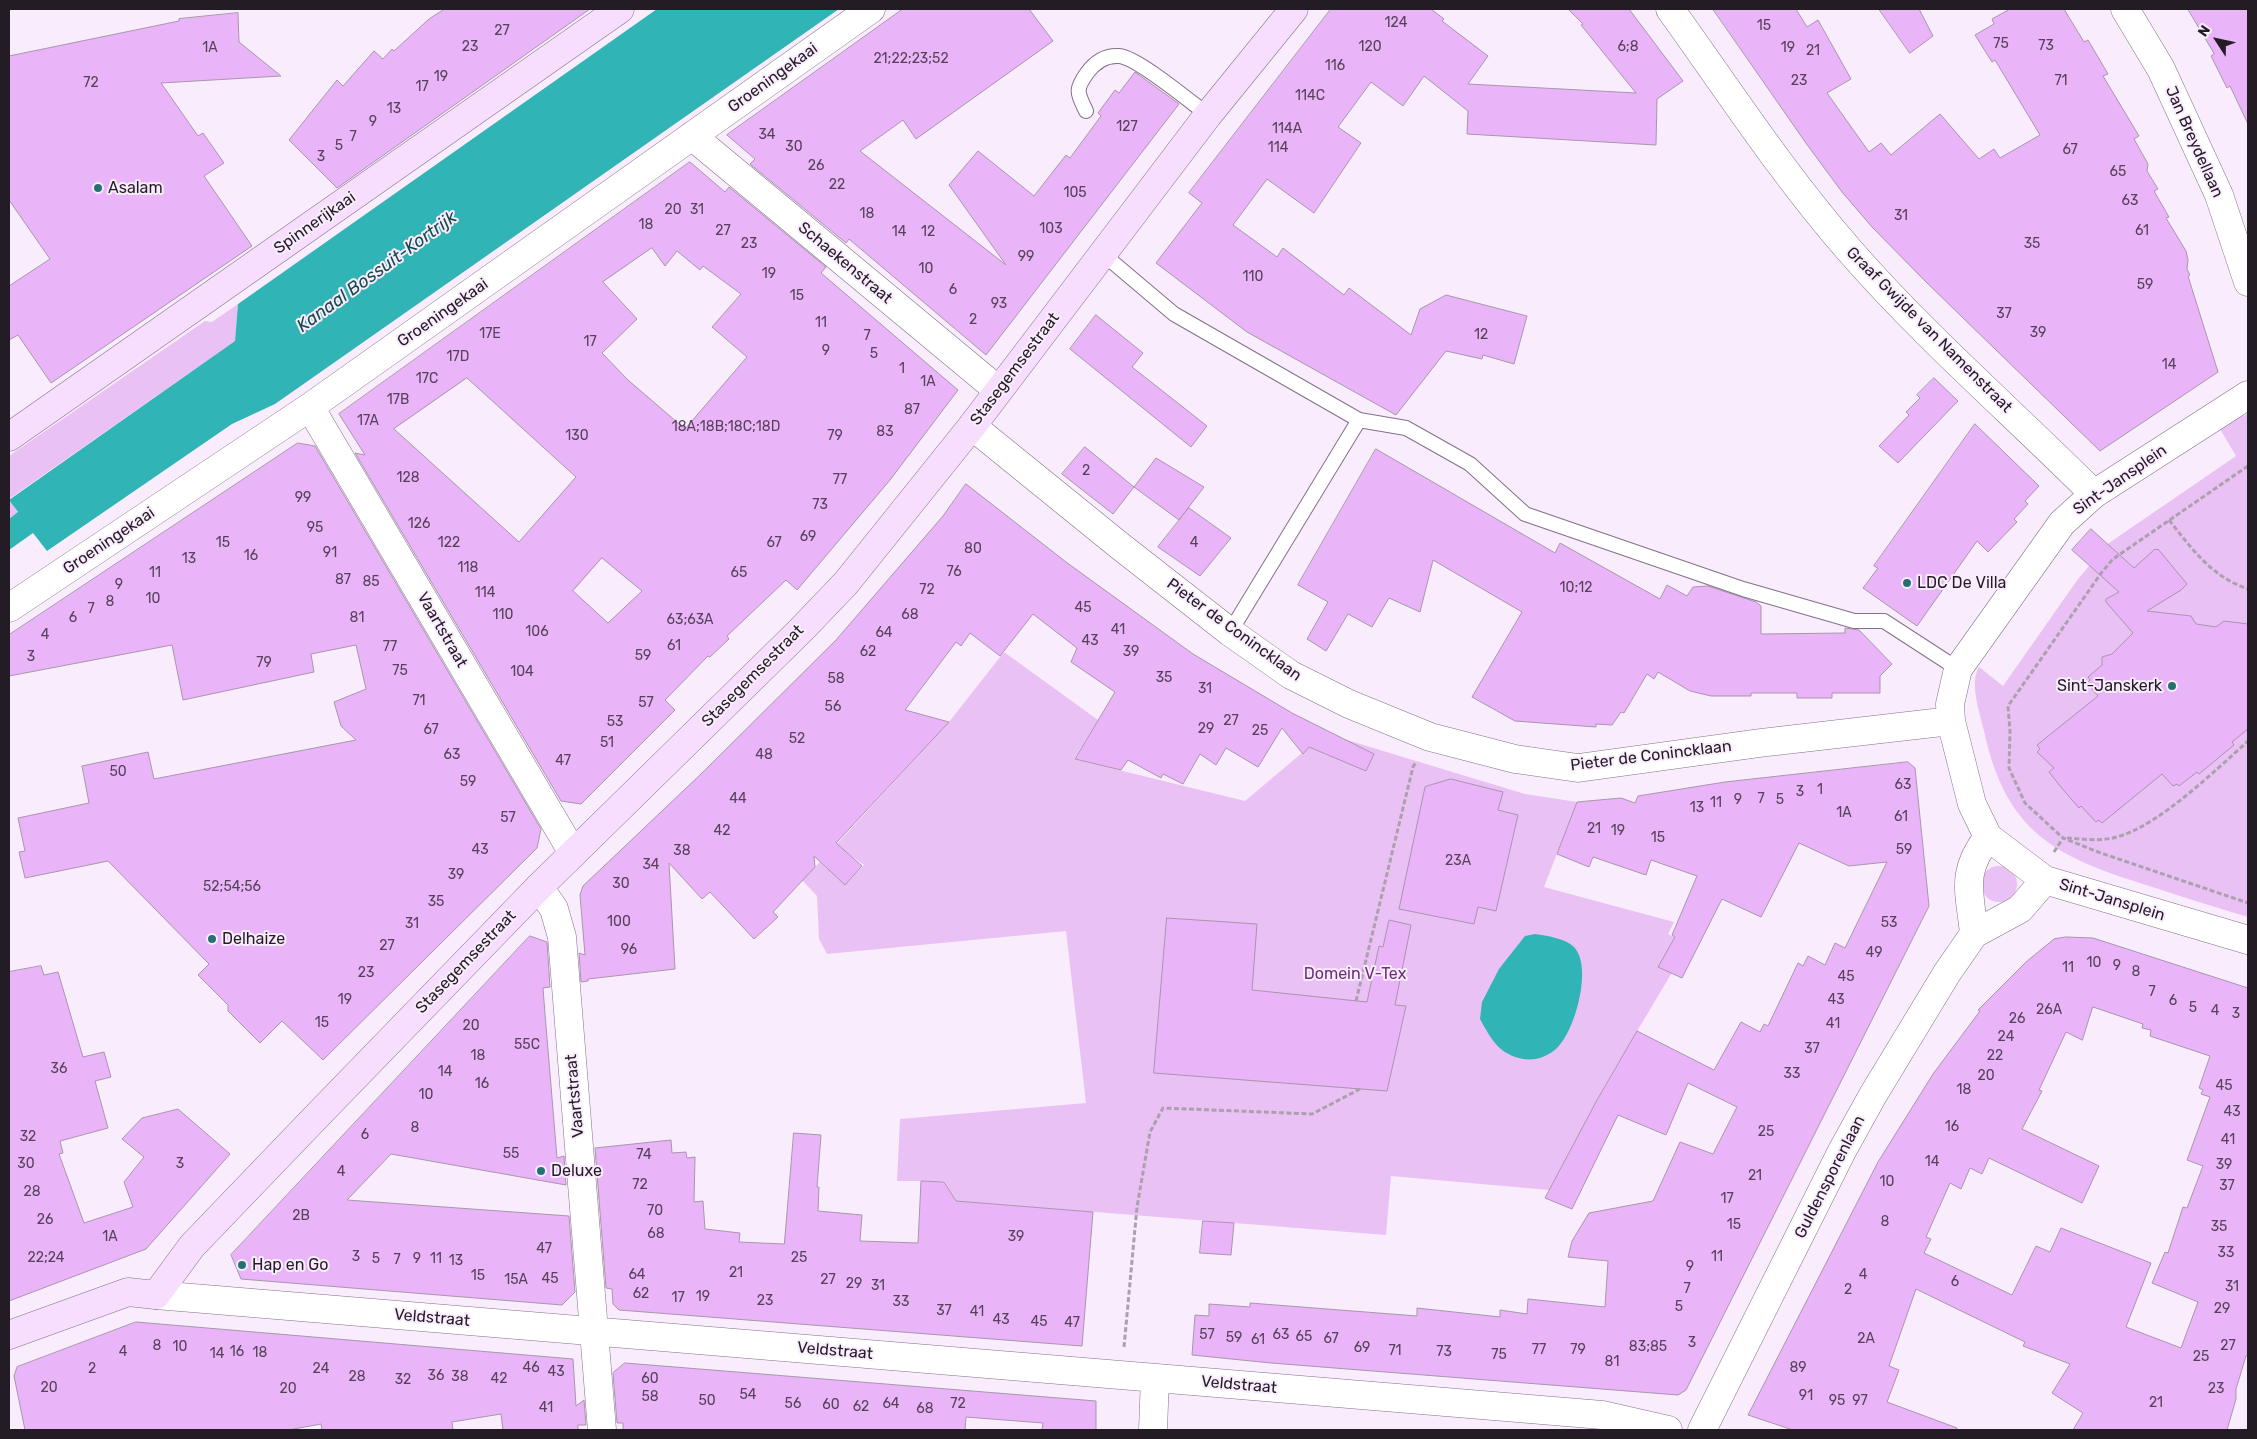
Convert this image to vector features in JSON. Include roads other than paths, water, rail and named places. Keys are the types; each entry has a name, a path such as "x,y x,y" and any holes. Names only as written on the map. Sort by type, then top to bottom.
{"street":[{"name":"Spinnerijkaai","path":"9,437 620,9"},
{"name":"Groeningekaai","path":"9,608 310,407 871,9"},
{"name":"Stasegemsestraat","path":"156,1295 192,1246 539,887 801,630 846,583 972,426 1208,115 1294,9"},
{"name":"Graaf Gwijde van Namenstraat","path":"1670,9 1810,204 1851,252 1894,299 2094,494"},
{"name":"Jan Breydellaan","path":"2125,9 2161,69 2219,196 2248,282"},
{"name":"Schaekenstraat","path":"692,136 998,390"},
{"name":"Sint-Jansplein","path":"1951,721 1950,704 1958,669 2062,523 2094,494 2248,395"},
{"name":"Vaartstraat","path":"310,407 573,853"},
{"name":"Pieter de Conincklaan","path":"972,426 1230,632 1291,675 1349,704 1430,737 1515,759 1578,768 1760,743 1951,721"},
{"path":"1951,721 1972,804 1988,837 1976,856 1969,876 1968,886 1974,934"},
{"name":"Sint-Jansplein","path":"1988,837 2045,880 2248,940"},
{"name":"Guldensporenlaan","path":"1702,1430 1873,1095 1947,973 1974,934 2020,909 2045,880"},
{"name":"Vaartstraat","path":"539,887 554,909 562,937 602,1430"},
{"name":"Veldstraat","path":"9,1335 128,1292 1602,1415 1668,1430"},
{"path":"1153,1430 1156,1378"}],"lane":[{"path":"1086,111 1078,94 1078,86 1094,64 1104,58 1120,56 1136,62 1208,115"},
{"path":"1103,254 1174,314 1359,420 1406,428 1470,464 1525,514 1743,589 1854,620 1884,621 1958,669"},
{"path":"1230,632 1359,420"}],"water":[{"name":"Kanaal Bossuit-Kortrijk","path":"657,9 839,9 275,404 232,424 47,551 33,533 9,550 9,519 18,512 9,500 235,341 238,304"},
{"path":"1535,934 1561,939 1574,947 1579,956 1582,969 1582,983 1576,1013 1564,1039 1558,1047 1545,1056 1523,1059 1502,1050 1490,1036 1480,1019 1482,1002 1499,969 1525,936"}],"place":[{"name":"Asalam","path":"98,188"},
{"name":"LDC De Villa","path":"1907,583"},
{"name":"Sint-Janskerk","path":"2172,686"},
{"name":"Delhaize","path":"212,939"},
{"name":"Deluxe","path":"541,1171"},
{"name":"Hap en Go","path":"242,1265"}],"park label":[{"name":"Domein V-Tex","path":"1355,974"}]}
